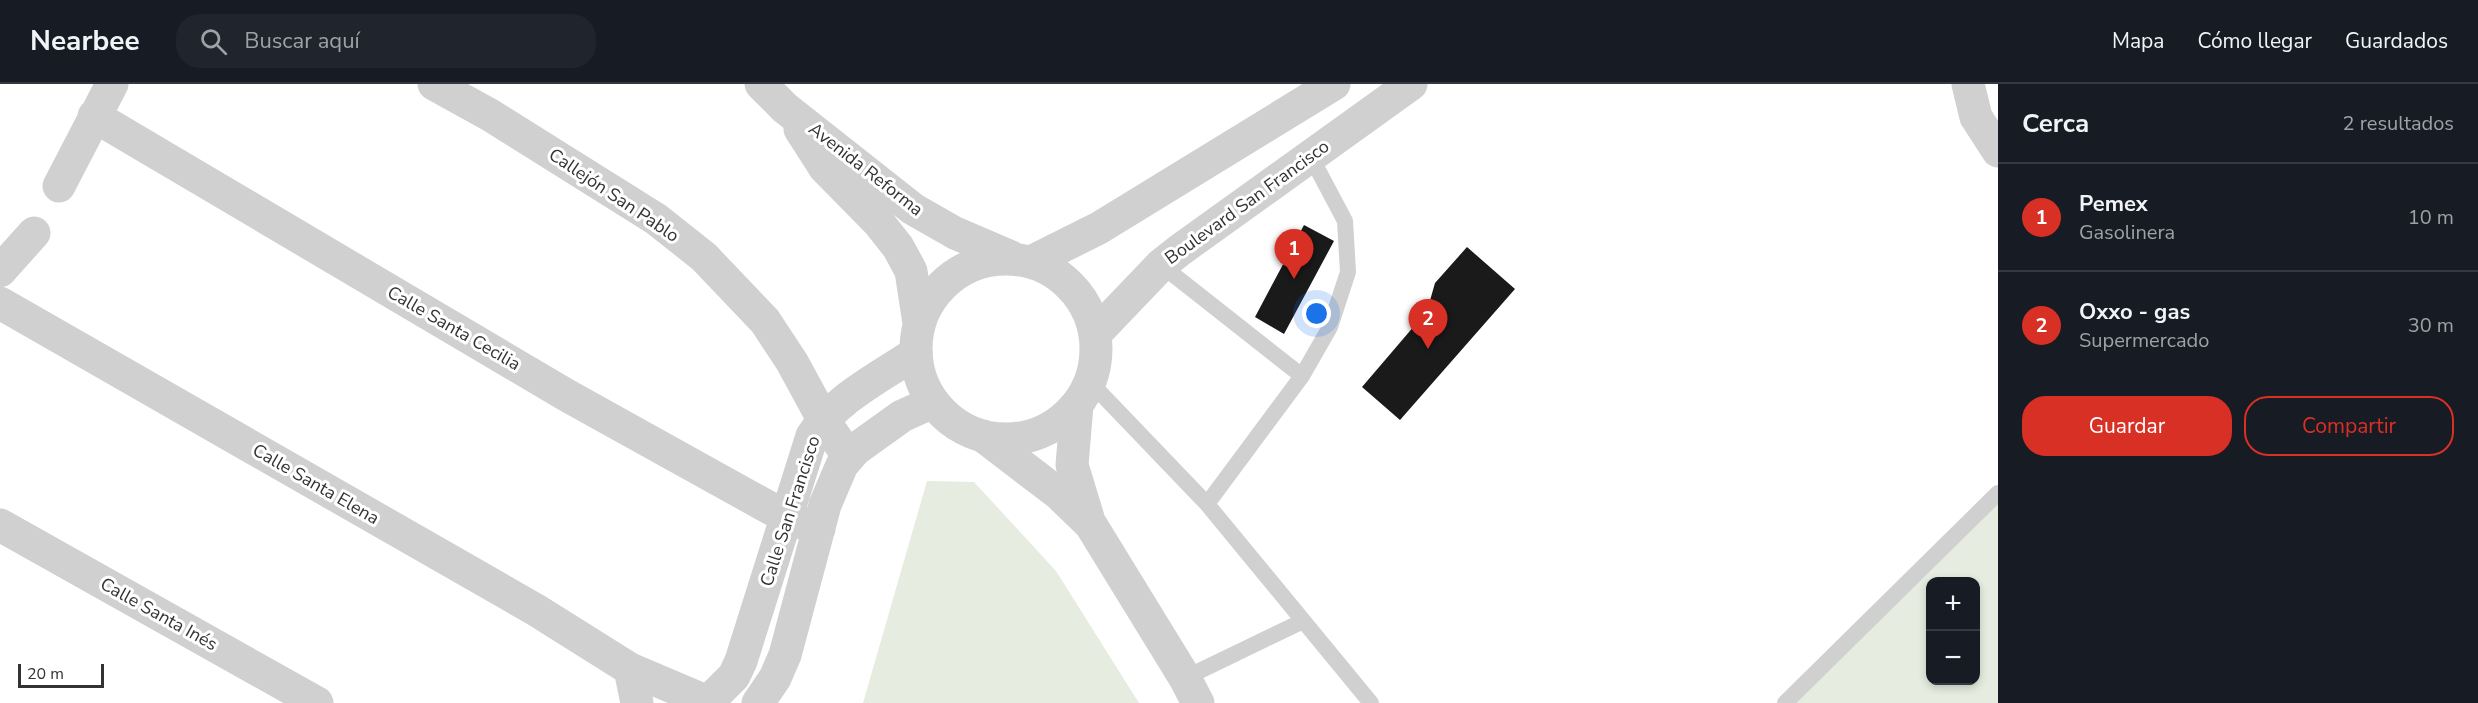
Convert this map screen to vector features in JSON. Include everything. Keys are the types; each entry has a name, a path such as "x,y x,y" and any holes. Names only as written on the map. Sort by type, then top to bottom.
{"street":[{"path":"59,186 112,84"},
{"name":"Callejón San Pablo","path":"434,84 490,115 656,219 704,257 765,321 792,362 823,419 848,456"},
{"name":"Avenida Reforma","path":"761,84 785,108 913,209 956,233 1022,260"},
{"path":"1084,394 1058,423 1035,435 1009,439 982,436 964,429 947,417 933,402 921,379 917,338 933,295 955,274 982,261 1022,260 1099,228 1334,84"},
{"name":"Boulevard San Francisco","path":"1095,334 1161,266 1310,155 1411,84"},
{"path":"1968,84 1976,117 1998,151"},
{"name":"Avenida Reforma","path":"785,108 825,168 879,223 898,247 911,271 917,338"},
{"name":"Calle Santa Cecilia","path":"94,116 568,396 786,518 819,529"},
{"path":"0,271 34,233"},
{"path":"1022,260 1061,277 1084,302 1095,334 1096,358 1084,394 1072,465 1091,525 1192,690"},
{"name":"Calle Santa Elena","path":"0,303 536,610 630,669 709,703"},
{"name":"Calle San Francisco","path":"709,703 734,676 741,661 807,450 823,419 855,394 917,338"},
{"name":"Calle San Francisco","path":"758,703 775,678 785,655 833,482 848,456 902,416 933,402"},
{"path":"982,436 1059,494 1091,525"},
{"name":"Calle Santa Inés","path":"0,525 317,703"},
{"path":"630,669 637,703"}],"lane":[{"path":"1207,504 1302,376 1330,327 1348,272 1345,221 1310,155"},
{"path":"1161,266 1302,376"},
{"path":"1084,394 1207,504 1371,703"},
{"path":"1785,703 1998,493"},
{"path":"1192,690 1303,621"}],"shaded area":[{"path":"927,481 974,482 1056,571 1139,703 863,703"},
{"path":"1998,487 1998,703 1791,703"}],"building":[{"path":"1304,225 1334,241 1284,334 1255,317"},
{"path":"1467,247 1515,289 1400,420 1362,387 1427,311 1435,283"}],"place":[{"name":"Pemex","path":"1294,279"},
{"name":"Oxxo - gas","path":"1428,349"}]}
